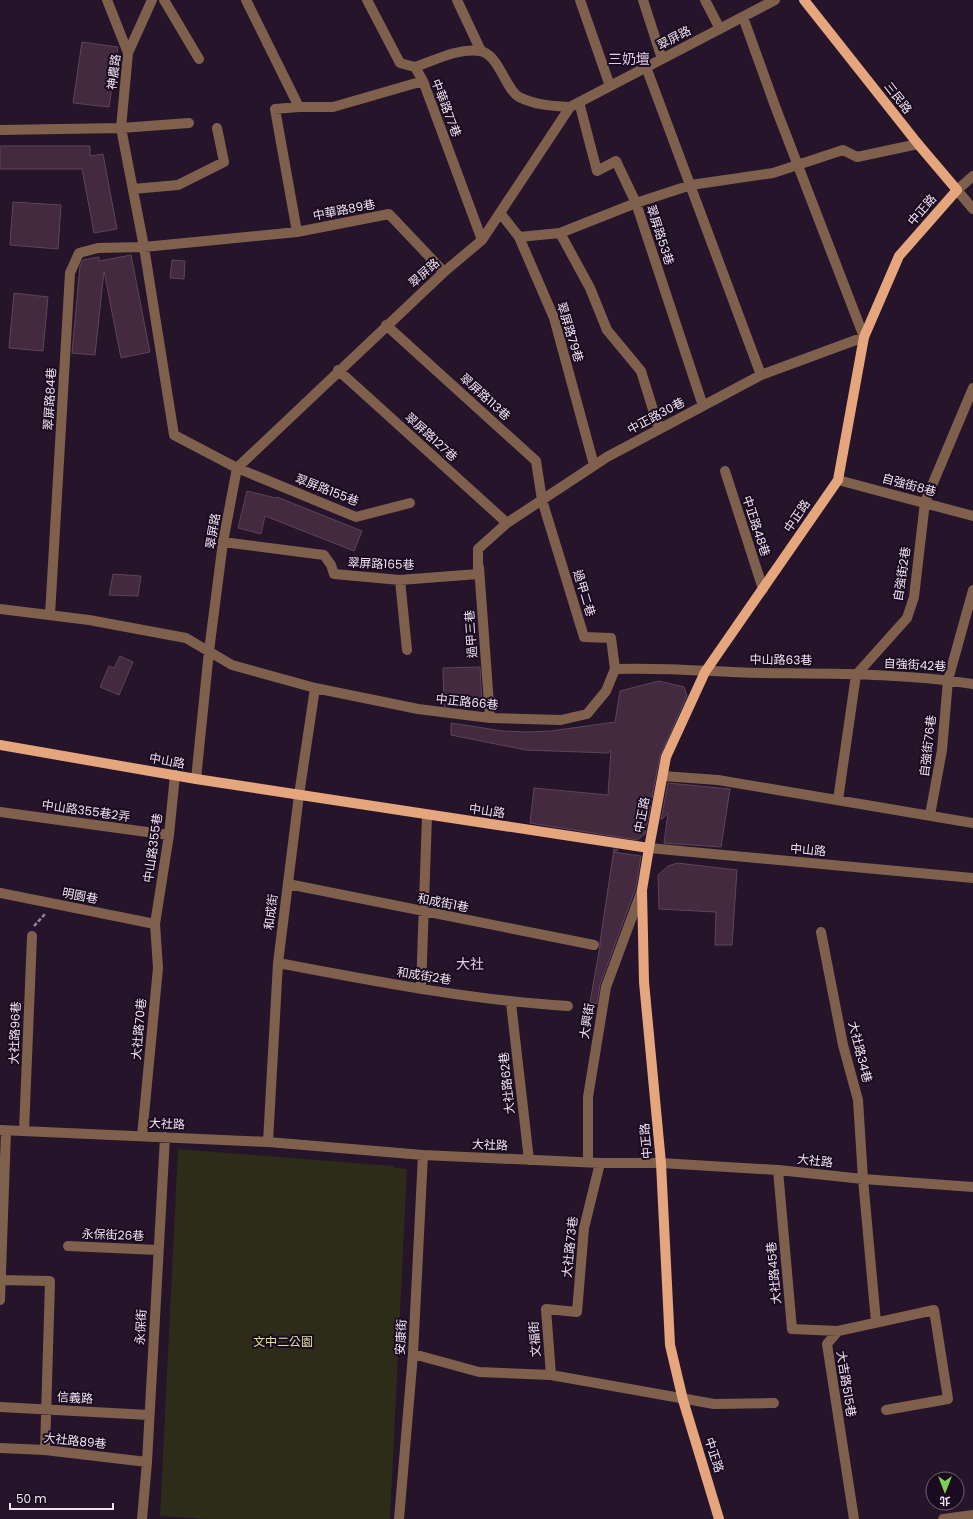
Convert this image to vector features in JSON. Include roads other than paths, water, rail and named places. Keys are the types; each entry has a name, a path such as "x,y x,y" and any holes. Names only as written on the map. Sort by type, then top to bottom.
{"main road":[{"name":"三民路","path":"804,0 918,144 957,190"},
{"name":"中正路","path":"719,1519 682,1400 670,1345 661,1163 644,982 642,890 649,848 666,757 706,672 838,480 864,338 899,256 957,190"},
{"name":"中山路","path":"0,745 196,779 427,816 649,848"}],"street":[{"path":"107,0 128,53"},
{"name":"神農路","path":"121,128 128,53 152,0"},
{"path":"164,0 199,59"},
{"path":"246,0 299,107"},
{"path":"367,0 400,64 415,67 459,51 481,51"},
{"path":"457,0 481,51 493,59 517,96 542,106 570,107"},
{"path":"580,0 610,86"},
{"path":"643,0 662,59"},
{"path":"705,0 720,29"},
{"name":"翠屏路","path":"196,779 209,651 223,542 237,468 386,325 444,272 482,240 570,107 775,0"},
{"path":"743,16 775,106 864,338"},
{"name":"中華路77巷","path":"415,67 423,81 482,240"},
{"path":"646,67 761,375"},
{"path":"297,232 275,110 299,107 332,107 423,81"},
{"name":"翠屏路53巷","path":"579,102 597,171 616,161 636,203 703,406"},
{"path":"0,130 121,128 189,123"},
{"path":"121,128 144,247 174,436 237,468"},
{"path":"133,189 178,185 224,162 217,128"},
{"path":"519,237 560,233 636,203 691,185 773,173 844,150 857,157 918,144"},
{"path":"957,190 973,176"},
{"name":"三民路","path":"957,190 973,209"},
{"name":"中華路89巷","path":"144,247 297,232 390,214 444,272"},
{"name":"翠屏路79巷","path":"500,214 519,237 554,318 594,466"},
{"path":"560,233 590,288 607,330 641,371 659,429"},
{"name":"翠屏路84巷","path":"50,614 70,273 79,253 98,248 144,247"},
{"name":"翠屏路113巷","path":"386,325 536,461 542,500"},
{"name":"中正路30巷","path":"478,549 507,523 607,456 761,375 864,338"},
{"name":"翠屏路127巷","path":"338,370 507,523"},
{"name":"自強街2巷","path":"856,675 907,618 914,597 925,502 973,388"},
{"name":"翠屏路155巷","path":"237,468 356,517 410,503"},
{"name":"中正路48巷","path":"725,471 763,589"},
{"name":"自強街8巷","path":"838,480 973,516"},
{"name":"過甲二巷","path":"542,500 584,637 610,638 615,669"},
{"name":"翠屏路165巷","path":"223,542 324,555 331,565 334,574 400,580 478,574 478,549"},
{"name":"過甲三巷","path":"478,549 490,718"},
{"path":"400,580 407,650"},
{"name":"自強街76巷","path":"930,815 942,750 948,680 973,590"},
{"path":"0,609 50,614 186,638 209,651"},
{"name":"中正路66巷","path":"209,651 232,665 315,688 418,709 490,718 561,720 586,714 606,690 615,669"},
{"path":"615,669 659,668 706,672"},
{"name":"中山路63巷","path":"706,672 856,675"},
{"path":"838,800 856,675"},
{"name":"自強街42巷","path":"856,675 948,680 973,684"},
{"name":"和成街","path":"268,1142 278,963 299,795 315,688"},
{"name":"中山路355巷","path":"155,924 170,835 175,775"},
{"path":"663,776 718,780 973,823"},
{"name":"中山路355巷2弄","path":"0,812 170,835"},
{"path":"421,989 427,816"},
{"name":"中山路","path":"649,848 973,878"},
{"name":"和成街1巷","path":"288,884 594,945"},
{"name":"大興街","path":"588,1162 588,1097 606,987 642,890"},
{"name":"明園巷","path":"0,893 155,924"},
{"name":"大社路70巷","path":"142,1136 158,968 155,924"},
{"name":"大社路34巷","path":"821,932 843,1045 858,1100 863,1179 876,1322"},
{"name":"大社路96巷","path":"24,1131 32,936"},
{"name":"和成街2巷","path":"278,963 421,989 511,1002 568,1006"},
{"name":"大社路62巷","path":"511,1002 529,1160"},
{"name":"大社路","path":"0,1300 3,1130 268,1142 423,1156 600,1163 661,1163 778,1170 863,1179 973,1187"},
{"name":"永保街","path":"142,1519 147,1462 165,1137"},
{"name":"安康街","path":"399,1519 413,1354 423,1156"},
{"name":"大社路73巷","path":"577,1312 584,1228 600,1163"},
{"name":"大社路45巷","path":"778,1170 792,1329 838,1331"},
{"name":"永保街26巷","path":"68,1246 158,1250"},
{"path":"0,1280 50,1281 45,1450"},
{"name":"文福街","path":"551,1375 546,1309 577,1312"},
{"path":"838,1331 934,1310 948,1399 886,1410"},
{"name":"大吉路515巷","path":"838,1331 827,1344 854,1519"},
{"path":"413,1354 479,1372 551,1375 682,1400 714,1404 774,1403"},
{"name":"信義路","path":"0,1407 149,1415"},
{"name":"大社路89巷","path":"0,1448 45,1450 147,1462"},
{"path":"943,1519 973,1515"}],"district":[{"name":"三奶壇","path":"629,59"},
{"name":"大社","path":"470,964"}],"park label":[{"name":"文中二公園","path":"283,1342"}]}
